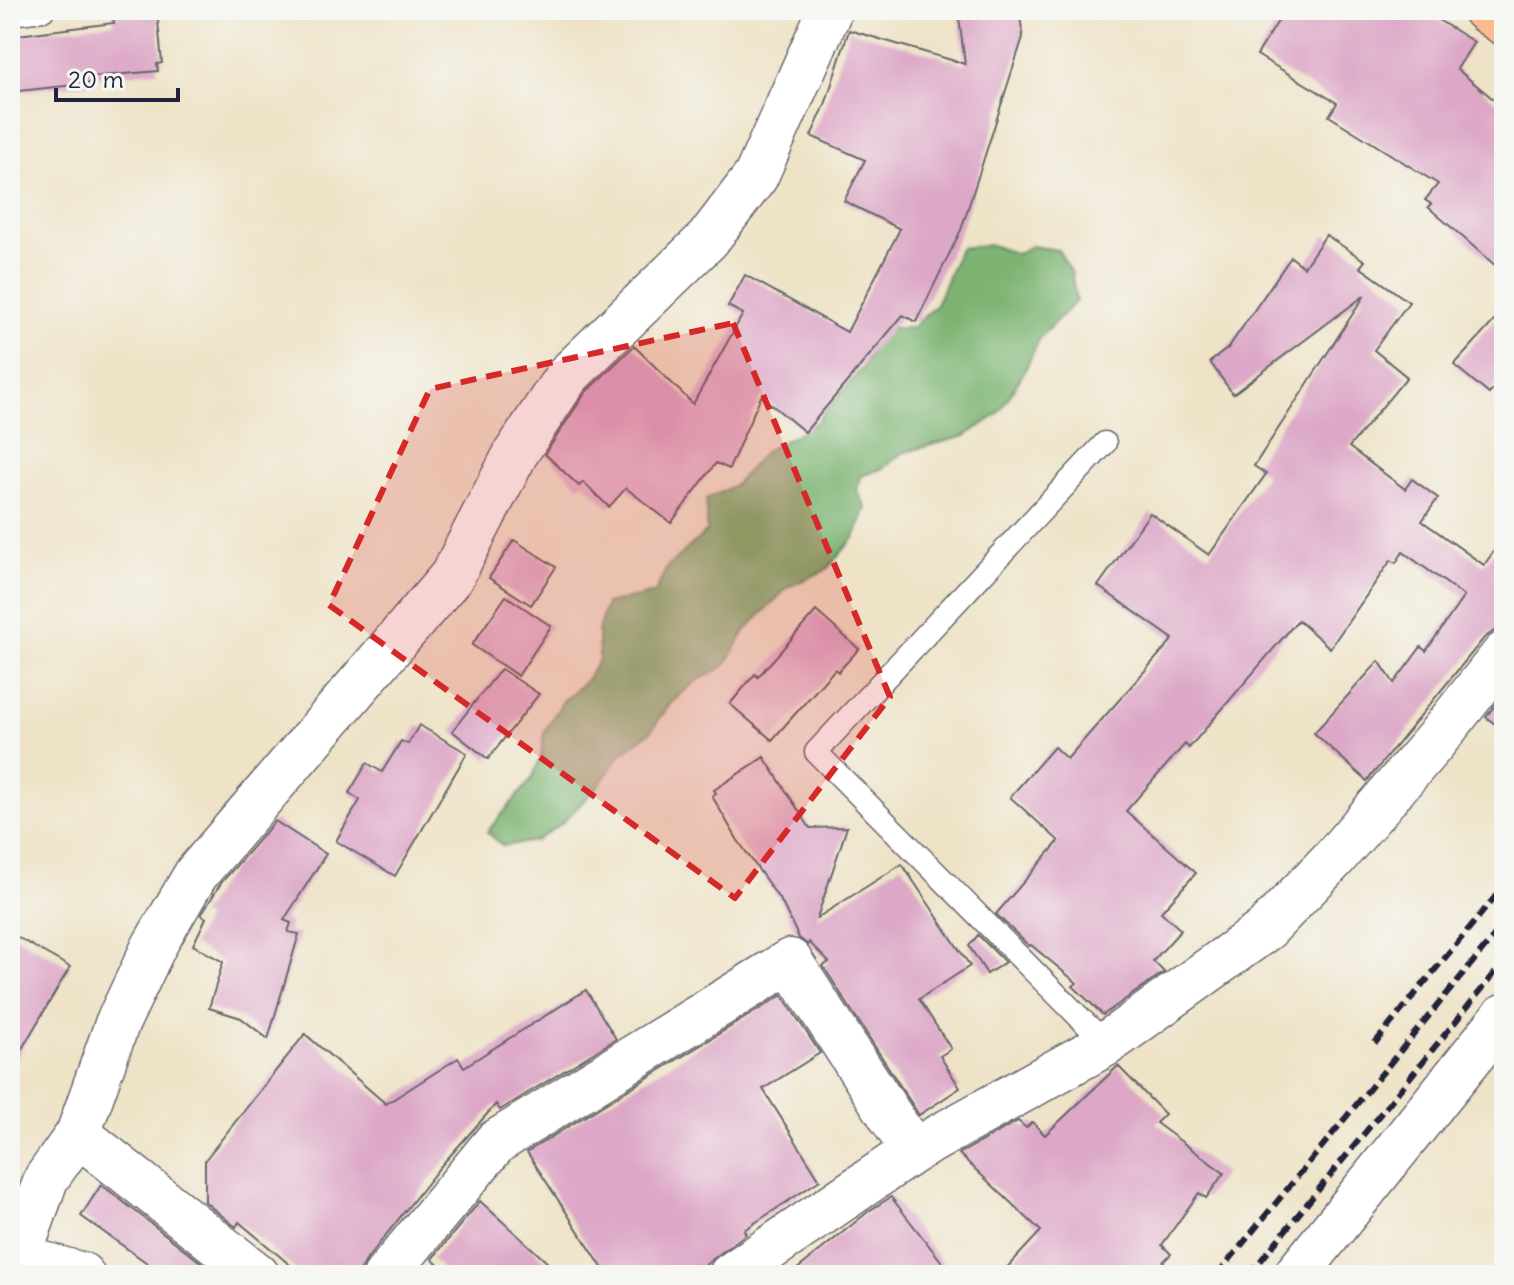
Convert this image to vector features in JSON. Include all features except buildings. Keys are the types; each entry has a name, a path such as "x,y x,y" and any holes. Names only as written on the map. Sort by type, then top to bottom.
{"main road":[{"path":"1485,10 1504,23"}],"street":[{"path":"82,1275 15,1261 28,1174 78,1134 117,1024 154,946 196,874 452,576 516,453 567,376 708,239 756,176 830,10"},
{"path":"731,1275 913,1151 1106,1044 1266,929 1344,847 1435,741 1504,654"},
{"path":"386,1275 496,1142 790,961 913,1151"},
{"path":"1296,1275 1504,1016"},
{"path":"78,1134 257,1275"}],"lane":[{"path":"10,14 43,10"},
{"path":"1105,443 816,752 1106,1044"}],"highlighted area":[{"path":"733,323 890,697 735,898 329,605 430,389"}],"green space":[{"path":"991,245 1017,254 1031,246 1058,250 1071,271 1076,301 1040,337 1024,372 998,414 965,436 902,453 881,469 861,476 857,490 866,508 854,538 826,570 788,587 745,631 725,666 695,682 671,703 651,731 620,755 600,784 561,824 535,841 503,846 487,832 532,779 541,757 544,732 563,701 585,681 599,660 598,631 606,604 655,593 667,567 707,531 706,499 735,485 765,451 815,424 863,368 884,328 912,328 936,305 960,248"}],"railway":[{"path":"1375,1043 1504,886"},
{"path":"1217,1275 1504,924"},
{"path":"1249,1275 1504,962"}]}
